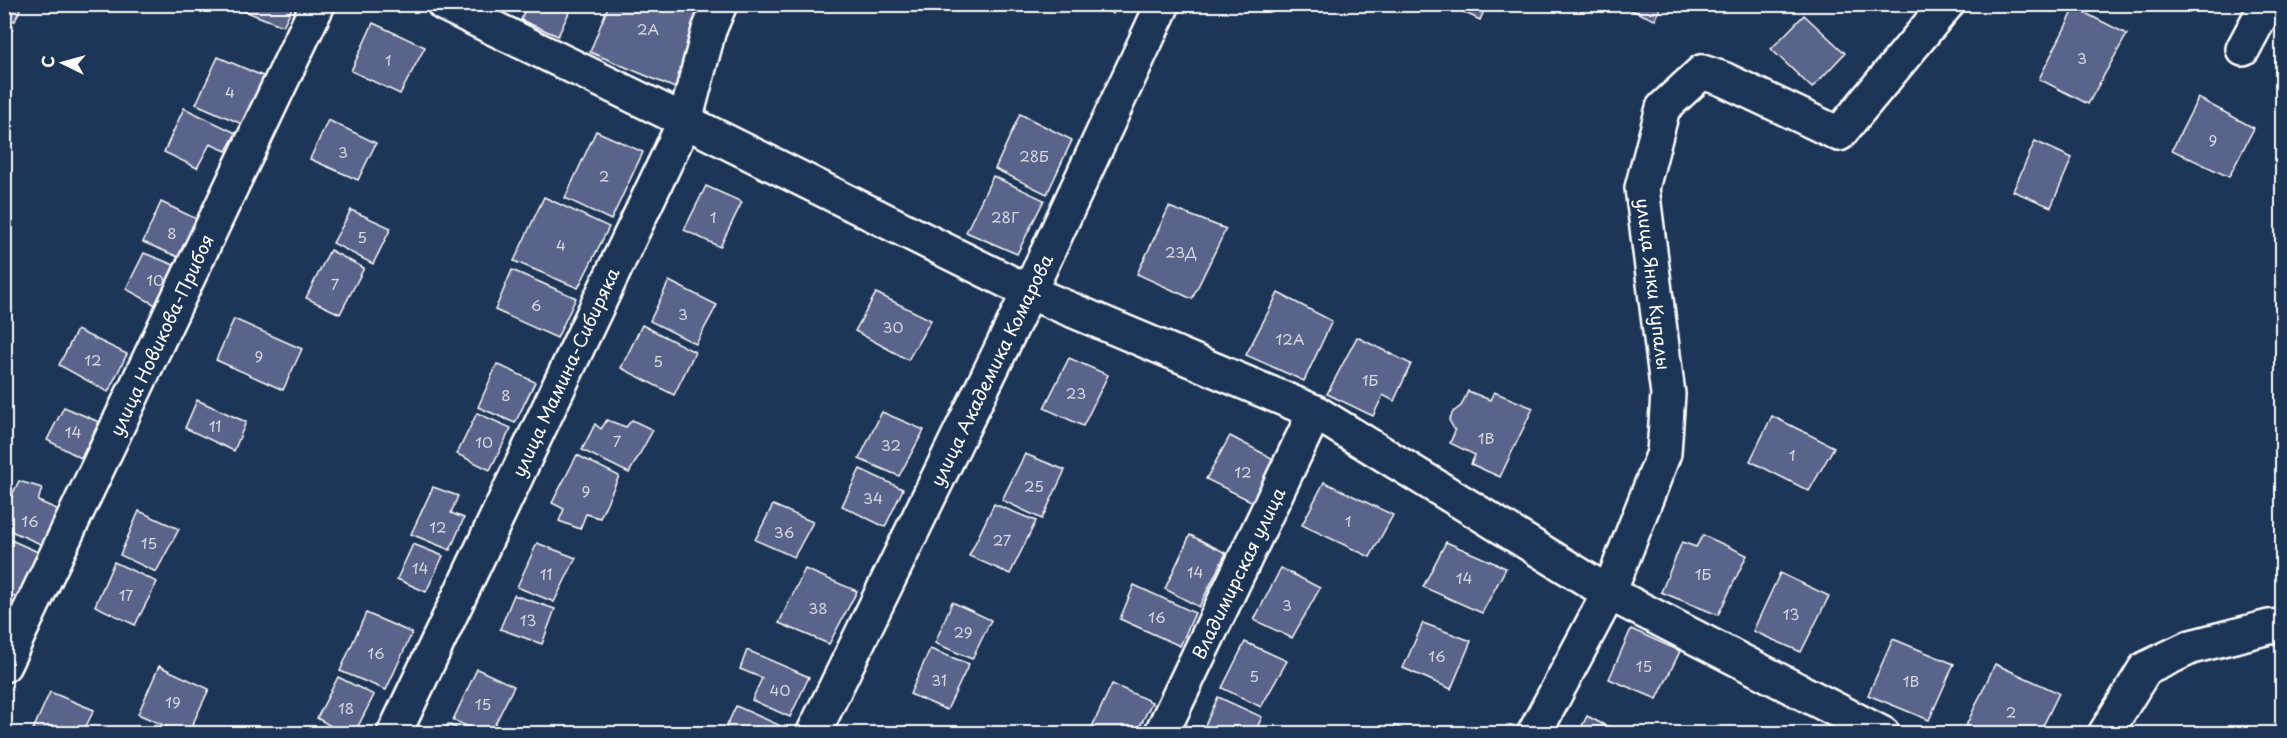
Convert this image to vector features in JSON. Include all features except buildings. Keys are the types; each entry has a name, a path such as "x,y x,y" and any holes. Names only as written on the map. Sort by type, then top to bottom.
{"street":[{"name":"улица Новикова-Прибоя","path":"4,665 318,4"},
{"path":"444,4 1029,292 1315,412 1609,593 1883,734"},
{"name":"улица Мамина-Сибиряка","path":"394,734 685,121 709,30 720,4"},
{"name":"улица Академика Комарова","path":"813,734 1029,292 1163,4"},
{"name":"улица Янки Купалы","path":"1534,734 1609,593 1664,453 1668,394 1642,188 1663,108 1702,72 1723,79 1839,134 1947,4"},
{"path":"2243,50 2267,4"},
{"name":"Владимирская улица","path":"1161,734 1315,412"},
{"path":"2106,734 2145,669 2191,647 2269,627 2283,626"}]}
